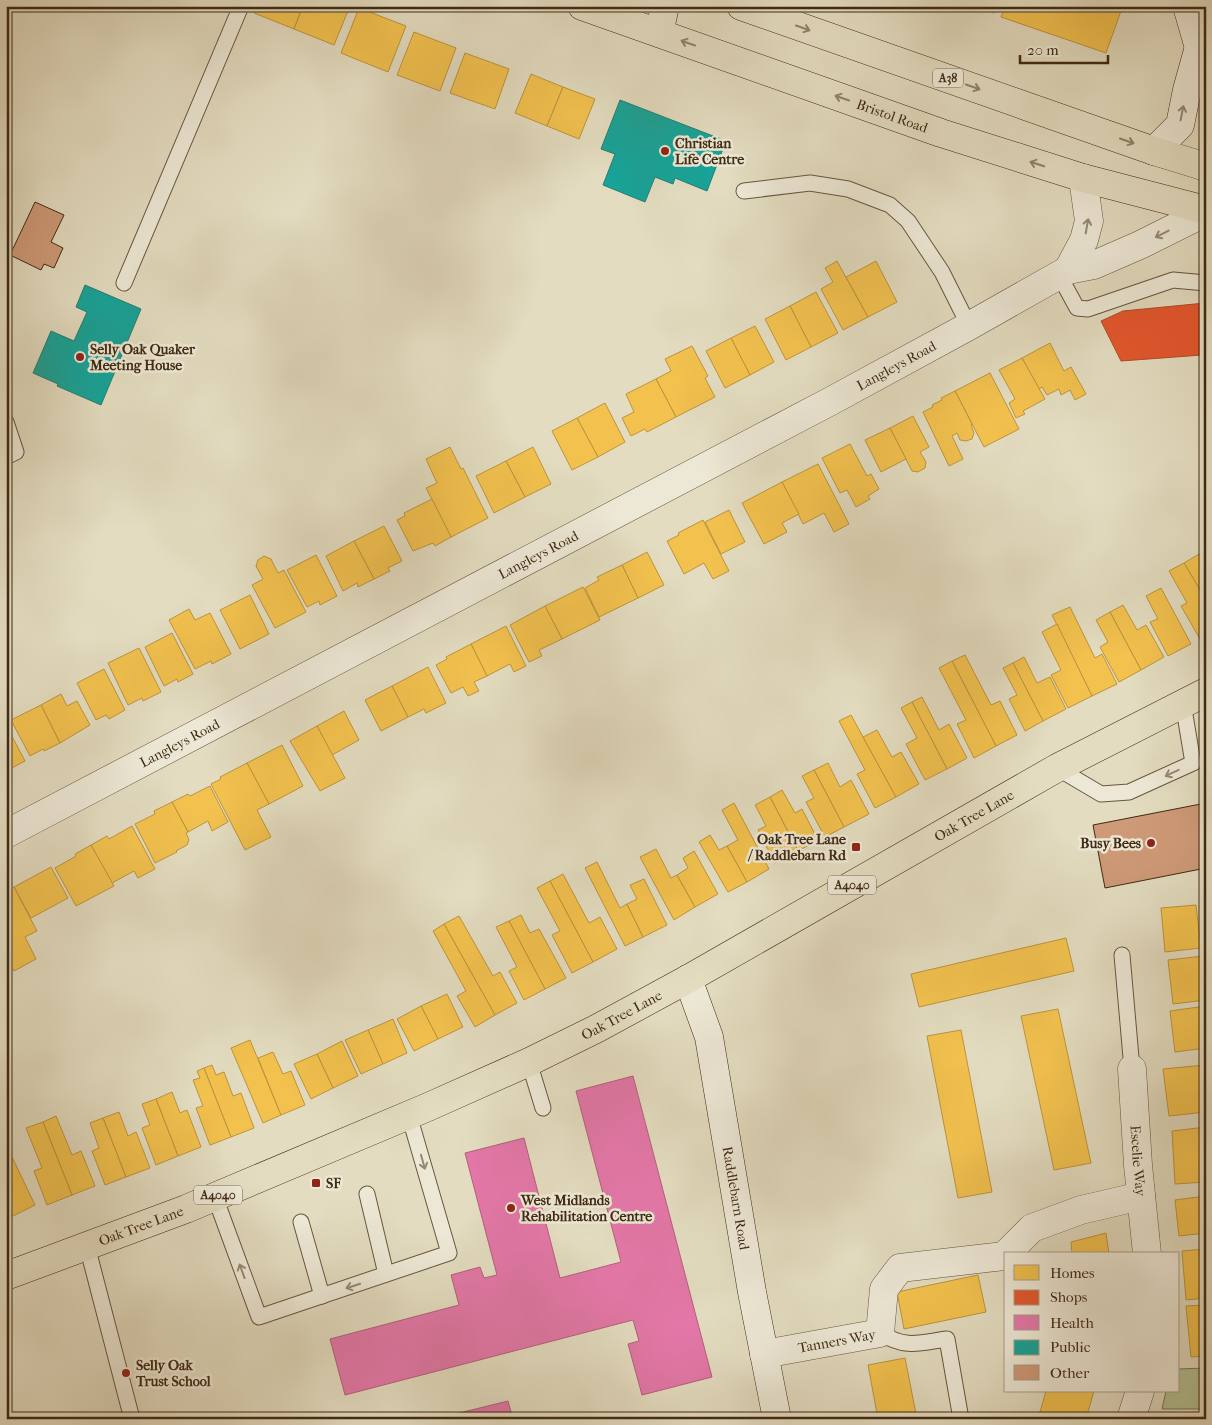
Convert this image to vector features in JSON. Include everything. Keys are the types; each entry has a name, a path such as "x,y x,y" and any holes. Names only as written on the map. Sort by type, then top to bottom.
{"highway":[{"name":"Bristol Road","path":"582,6 941,133 1083,178 1206,211"},
{"path":"659,33 664,11 663,6"},
{"name":"A38","path":"741,6 1206,167"},
{"name":"Oak Tree Lane","path":"6,1276 215,1197 409,1115 596,1030 1057,768 1195,698"}],"street":[{"path":"1154,150 1180,125 1187,90 1202,60 1187,6"},
{"path":"1063,273 1084,240 1089,221 1083,178"},
{"name":"Langleys Road","path":"6,834 831,401 1063,273 1094,265 1140,245 1206,211"},
{"name":"Raddlebarn Road","path":"688,979 709,1037 752,1292 777,1419"},
{"name":"Escelie Way","path":"1132,1069 1147,1252"},
{"name":"Tanners Way","path":"1008,1252 1032,1228 1081,1210 1141,1196"},
{"name":"Tanners Way","path":"764,1354 880,1333 884,1289 900,1268 1004,1256"},
{"path":"1131,1419 1140,1392"}],"lane":[{"path":"124,283 241,6"},
{"path":"744,191 810,183 848,189 890,205 908,221 942,272 969,326"},
{"path":"1063,273 1077,308 1088,310 1173,280 1206,283"},
{"path":"6,422 16,452 6,457"},
{"path":"1057,768 1101,794 1129,792 1193,763 1195,698"},
{"path":"1122,955 1132,1069"},
{"path":"529,1062 544,1108"},
{"path":"215,1197 259,1317 449,1254 409,1115"},
{"path":"367,1194 386,1274"},
{"path":"301,1222 322,1296"},
{"path":"86,1246 132,1419"},
{"path":"880,1333 894,1342 909,1345 947,1339 961,1419"}],"green space":[{"path":"1206,1368 1206,1409 1162,1409 1166,1392 1180,1392 1180,1369"}],"building: Homes":[{"path":"256,6 303,6 294,29 254,13"},
{"path":"303,6 350,6 334,45 294,29"},
{"path":"974,6 996,6 994,13"},
{"path":"1005,6 1117,6 1122,8 1106,53 1001,17"},
{"path":"359,8 406,26 388,72 341,53"},
{"path":"414,32 456,48 440,91 397,75"},
{"path":"465,53 509,69 495,109 450,93"},
{"path":"531,74 563,87 547,126 515,113"},
{"path":"563,87 595,99 579,139 547,126"},
{"path":"837,261 868,317 843,330 821,289 833,282 825,268"},
{"path":"876,261 897,302 868,317 846,277"},
{"path":"816,292 838,333 811,347 790,306"},
{"path":"790,306 811,347 786,360 765,319"},
{"path":"755,326 774,362 750,375 731,338"},
{"path":"731,338 750,375 725,388 706,351"},
{"path":"1050,343 1064,371 1071,367 1086,394 1075,400 1070,390 1061,395 1059,389 1047,395 1042,387 1039,389 1022,358"},
{"path":"692,346 708,376 705,378 715,397 676,417 656,379 671,371 665,359"},
{"path":"1022,358 1045,399 1023,411 1025,414 1016,418 1009,403 1015,399 999,370"},
{"path":"990,373 1019,429 984,447 955,391"},
{"path":"656,379 676,417 647,432 645,429 631,436 622,418 634,412 626,394"},
{"path":"955,391 972,424 974,433 972,439 966,441 960,440 957,433 952,436 963,459 949,466 923,412 942,400 941,398"},
{"path":"605,403 625,442 598,457 577,418"},
{"path":"913,416 929,447 920,452 926,462 925,468 918,472 912,471 890,428"},
{"path":"577,418 598,457 572,470 552,431"},
{"path":"890,428 906,459 881,472 865,440"},
{"path":"850,444 867,476 871,474 879,489 868,496 870,499 856,507 847,490 840,493 822,458"},
{"path":"450,447 461,469 463,468 488,518 451,537 426,488 437,483 426,459"},
{"path":"533,447 551,484 525,497 506,461"},
{"path":"506,461 525,497 494,513 476,476"},
{"path":"818,464 849,524 834,532 824,513 803,524 782,482"},
{"path":"782,482 799,514 782,523 787,532 764,544 742,503"},
{"path":"432,499 451,537 435,546 433,543 413,551 397,520 405,516 404,513"},
{"path":"729,510 745,542 721,554 705,522"},
{"path":"703,520 729,571 713,579 704,563 684,574 667,541"},
{"path":"384,526 402,561 388,568 390,571 374,579 354,541"},
{"path":"354,541 374,579 358,587 357,583 343,591 326,556"},
{"path":"647,552 664,585 638,598 622,565"},
{"path":"1199,554 1206,565 1206,600 1184,563"},
{"path":"316,555 337,596 320,605 319,601 307,607 287,570"},
{"path":"264,556 271,559 278,573 284,570 306,612 275,628 252,585 263,579 256,566 258,560"},
{"path":"1184,563 1206,600 1206,636 1200,639 1181,606 1187,603 1169,571"},
{"path":"622,565 638,598 599,617 585,588 599,580 597,577"},
{"path":"583,587 600,620 562,639 545,606"},
{"path":"1161,588 1191,644 1168,656 1150,622 1158,619 1146,596"},
{"path":"250,595 269,634 240,649 220,610"},
{"path":"1123,605 1137,630 1146,625 1164,657 1141,670 1110,612"},
{"path":"545,606 562,639 539,650 542,656 529,662 510,625"},
{"path":"1070,607 1095,658 1102,654 1117,684 1092,696 1052,615"},
{"path":"189,609 195,620 210,613 231,654 212,664 211,661 195,669 169,620"},
{"path":"1110,612 1141,670 1119,682 1100,647 1108,642 1096,620"},
{"path":"1057,624 1092,696 1068,708 1051,675 1061,670 1042,632"},
{"path":"506,626 526,666 514,672 510,664 487,676 471,644"},
{"path":"172,633 193,674 178,682 177,679 164,686 145,647"},
{"path":"471,644 487,676 474,682 479,691 468,696 463,687 451,693 436,665 447,659 446,657"},
{"path":"139,648 161,692 143,701 142,698 128,705 108,663"},
{"path":"965,655 991,705 1000,701 1017,735 996,746 952,661"},
{"path":"1024,657 1037,683 1050,677 1066,709 1043,721 1013,663"},
{"path":"952,661 996,746 974,758 957,724 966,720 939,668"},
{"path":"1013,663 1043,721 1025,731 1009,699 1017,695 1003,668"},
{"path":"428,667 446,703 426,713 424,709 408,717 392,686"},
{"path":"104,669 125,710 109,719 106,715 96,720 77,683"},
{"path":"392,686 408,717 381,731 365,700"},
{"path":"61,694 67,706 77,701 90,725 60,743 41,705"},
{"path":"922,697 939,730 949,724 967,758 947,769 912,702"},
{"path":"912,702 947,769 925,780 906,744 917,738 901,708"},
{"path":"41,705 60,743 30,756 11,720"},
{"path":"344,711 359,740 332,755 317,726"},
{"path":"851,715 896,797 875,808 857,774 865,770 839,721"},
{"path":"6,725 25,761 8,770 6,766"},
{"path":"317,726 345,778 320,791 290,741"},
{"path":"877,730 892,757 901,752 919,784 896,797 863,737"},
{"path":"282,745 303,786 269,804 247,763"},
{"path":"247,763 269,804 257,810 271,837 245,850 211,784 221,779 220,777"},
{"path":"828,763 840,787 851,780 869,814 844,827 814,770"},
{"path":"814,770 844,827 825,837 806,802 814,798 802,776"},
{"path":"210,786 228,822 212,831 208,821 188,832 172,802"},
{"path":"782,790 795,813 802,809 818,840 798,851 770,797"},
{"path":"770,797 798,851 775,863 758,830 766,826 755,805"},
{"path":"172,802 188,832 186,833 189,840 187,845 177,852 155,863 135,824 155,814 154,811"},
{"path":"734,803 769,869 747,882 727,846 738,840 722,810"},
{"path":"132,826 155,869 138,878 134,871 112,883 91,845 107,836 109,839"},
{"path":"710,835 719,850 727,846 747,882 728,892 699,842"},
{"path":"91,845 114,886 76,906 55,868"},
{"path":"656,849 671,878 677,875 695,907 674,920 640,857"},
{"path":"694,851 718,894 695,907 677,875 688,868 683,858"},
{"path":"597,862 620,908 627,904 643,937 625,946 585,868"},
{"path":"51,867 68,898 31,918 14,887"},
{"path":"563,874 589,923 600,917 617,949 593,962 550,881"},
{"path":"644,879 667,925 643,937 627,904 637,899 630,885"},
{"path":"550,881 593,962 572,973 552,935 560,931 537,888"},
{"path":"14,887 37,931 25,937 36,959 14,971 6,956 6,892"},
{"path":"1196,905 1201,948 1165,952 1161,908"},
{"path":"521,915 530,933 539,929 566,978 545,989 509,921"},
{"path":"459,916 493,976 500,972 517,1003 495,1015 444,924"},
{"path":"509,921 545,989 524,1000 509,971 517,967 496,927"},
{"path":"444,924 495,1015 475,1027 457,996 466,991 433,931"},
{"path":"1066,938 1074,971 919,1007 911,974"},
{"path":"1204,956 1206,1000 1173,1004 1168,960"},
{"path":"447,994 463,1027 438,1039 421,1006"},
{"path":"421,1006 438,1039 414,1051 397,1019"},
{"path":"1206,1006 1206,1048 1175,1052 1170,1011"},
{"path":"1058,1009 1091,1163 1054,1170 1021,1016"},
{"path":"393,1019 407,1053 383,1064 368,1030"},
{"path":"368,1030 383,1064 361,1074 345,1040"},
{"path":"961,1030 992,1192 958,1198 927,1036"},
{"path":"250,1040 281,1115 263,1123 231,1048"},
{"path":"342,1041 358,1076 333,1088 317,1054"},
{"path":"273,1052 283,1074 291,1071 305,1105 281,1115 258,1058"},
{"path":"317,1054 333,1088 311,1099 294,1064"},
{"path":"212,1065 216,1075 224,1072 233,1096 241,1093 254,1128 231,1137 204,1068"},
{"path":"1205,1065 1206,1112 1169,1116 1163,1069"},
{"path":"204,1068 231,1137 210,1145 196,1108 203,1106 193,1080 200,1078 197,1071"},
{"path":"172,1092 180,1113 187,1110 201,1147 178,1156 156,1099"},
{"path":"156,1099 178,1156 156,1165 142,1128 150,1125 142,1104"},
{"path":"119,1112 128,1136 136,1132 150,1168 126,1177 103,1118"},
{"path":"56,1116 72,1155 81,1151 95,1186 72,1195 43,1122"},
{"path":"103,1118 126,1177 105,1185 92,1151 99,1148 90,1123"},
{"path":"43,1122 72,1195 47,1205 34,1171 42,1168 26,1128"},
{"path":"1206,1127 1206,1182 1175,1184 1172,1131"},
{"path":"12,1157 35,1205 9,1218 6,1213 6,1160"},
{"path":"1206,1196 1206,1233 1179,1236 1175,1200"},
{"path":"1106,1233 1109,1252 1072,1252 1071,1242"},
{"path":"1206,1249 1206,1298 1186,1300 1182,1251"},
{"path":"978,1275 986,1312 904,1329 897,1292"},
{"path":"1206,1305 1206,1356 1191,1357 1186,1306"},
{"path":"905,1358 917,1419 878,1419 868,1365"},
{"path":"1046,1392 1094,1392 1086,1419 1038,1419"}],"building: Shops":[{"path":"1205,303 1206,345 1202,355 1121,361 1101,321 1123,311"}],"building: Health":[{"name":"West Midlands Rehabilitation Centre","path":"633,1076 712,1377 642,1395 628,1344 639,1341 633,1320 345,1395 330,1339 459,1305 451,1275 480,1267 484,1278 497,1275 465,1153 524,1138 560,1278 621,1262 576,1091"},
{"path":"508,1401 513,1419 452,1419 451,1415"}],"building: Public":[{"name":"Christian Life Centre","path":"620,100 726,141 707,191 675,178 673,184 655,177 645,202 603,185 615,154 601,149"},
{"name":"Selly Oak Quaker Meeting House","path":"85,285 141,309 101,405 57,386 58,384 33,373 51,331 74,341 87,312 76,307"}],"building: Other":[{"path":"35,202 64,215 51,242 63,248 54,268 44,264 41,270 10,255"},
{"name":"Busy Bees","path":"1206,803 1206,868 1105,888 1093,825"}],"place":[{"name":"Christian Life Centre","path":"665,151"},
{"name":"Selly Oak Quaker Meeting House","path":"80,357"},
{"name":"Busy Bees","path":"1151,843"},
{"name":"Oak Tree Lane / Raddlebarn Rd","path":"856,847"},
{"name":"SF","path":"316,1183"},
{"name":"West Midlands Rehabilitation Centre","path":"511,1208"},
{"name":"Selly Oak Trust School","path":"126,1373"}]}
